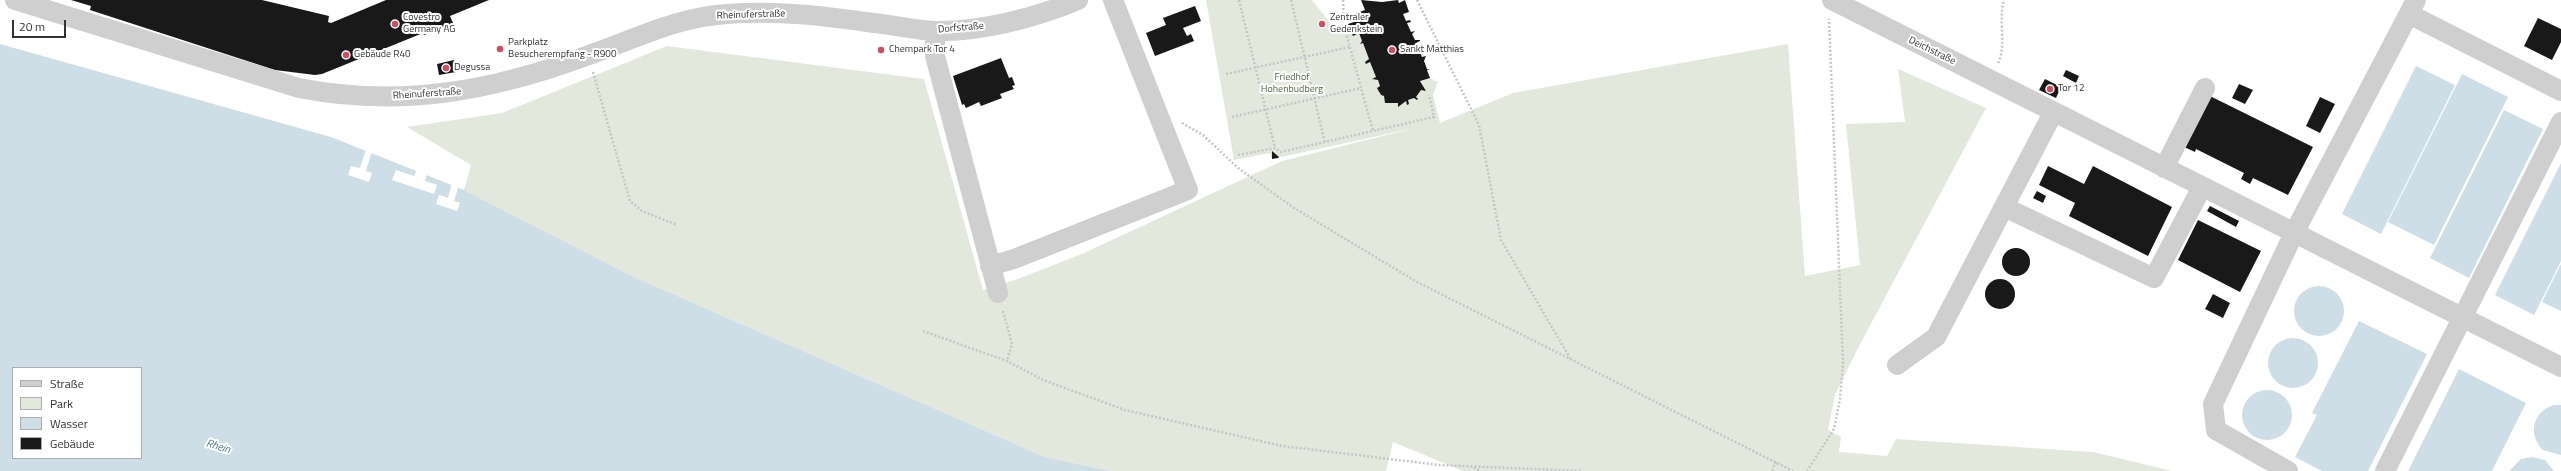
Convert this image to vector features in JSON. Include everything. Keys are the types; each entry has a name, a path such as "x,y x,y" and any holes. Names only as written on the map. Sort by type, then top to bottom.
{"street":[{"name":"Rheinuferstraße","path":"15,0 261,77 331,94 402,97 468,91 502,83 588,56 667,25 725,14 804,7 841,19"},
{"name":"Dorfstraße","path":"841,19 935,31 1001,25 1056,9 1078,0"},
{"path":"990,266 1014,259 1188,190 1113,0"},
{"name":"Deichstraße","path":"1834,2 2032,103 2561,367"},
{"path":"2288,471 2216,430 2213,404 2294,233 2412,7 2561,91"},
{"path":"935,31 935,56 998,293"},
{"path":"2164,168 2205,88"},
{"path":"1897,365 1936,337 2053,113"},
{"path":"2386,471 2561,122"},
{"path":"2004,207 2154,278 2202,187"}],"path":[{"path":"1239,0 1275,148 1281,152 1434,117 1428,95"},
{"path":"1291,0 1324,143"},
{"path":"1343,0 1344,26 1373,131"},
{"path":"1417,0 1480,125 1501,240 1570,359"},
{"path":"1989,80 2002,56 2000,13 2004,0"},
{"path":"1807,471 1834,429 1840,399 1844,363 1829,50 1829,19 1834,2"},
{"path":"1226,74 1350,47"},
{"path":"588,56 630,201 642,211 677,225"},
{"path":"1232,117 1361,88"},
{"path":"1164,128 1183,122 1203,135 1238,168 1294,208 1417,282 1793,471"},
{"path":"1238,155 1275,148"},
{"path":"998,293 1012,344 1007,362"},
{"path":"923,331 1007,362 1043,380 1125,410 1282,446 1439,465 1581,471"},
{"path":"1772,471 1776,462"},
{"path":"1472,466 1480,471"}],"green space":[{"name":"Friedhof Hohenbudberg","path":"1206,0 1312,0 1335,29 1348,24 1353,35 1359,33 1362,41 1360,44 1363,43 1369,59 1366,64 1370,62 1376,77 1372,79 1378,80 1380,86 1377,88 1381,95 1384,96 1386,103 1398,103 1400,107 1401,103 1406,101 1407,104 1408,100 1414,98 1417,100 1416,97 1421,90 1426,91 1420,81 1428,77 1438,82 1433,95 1440,123 1513,93 1788,44 1805,276 1860,265 1846,124 1905,122 1898,69 1986,108 1857,350 1835,395 1828,430 1841,437 1839,452 1887,456 1896,439 2093,452 2172,471 1463,471 1393,442 1386,471 1111,471 1045,457 634,277 464,190 471,165 407,127 502,113 667,46 924,79 983,290 1018,279 1084,253 1282,161 1415,128 1272,159 1270,153 1234,160"}],"water":[{"name":"Rhein","path":"0,44 331,137 464,190 634,277 1045,457 1111,471 0,471"},
{"path":"2416,66 2455,85 2381,234 2342,214"},
{"path":"2462,74 2508,97 2434,245 2388,222"},
{"path":"2504,110 2543,129 2469,278 2430,258"},
{"path":"2561,163 2561,261 2534,315 2495,295"},
{"path":"2561,264 2561,311 2542,302"},
{"path":"2314,286 2324,286 2337,293 2344,306 2344,316 2337,329 2324,336 2314,336 2305,332 2298,325 2294,316 2294,306 2298,297 2305,290"},
{"path":"2359,321 2427,354 2368,471 2322,471 2295,457 2317,415 2312,413"},
{"path":"2288,338 2298,338 2311,345 2318,358 2318,368 2311,381 2298,388 2288,388 2279,384 2272,377 2268,368 2268,358 2272,349 2279,342"},
{"path":"2459,369 2526,403 2492,471 2408,471"},
{"path":"2262,390 2272,390 2285,397 2292,410 2292,420 2285,433 2272,440 2262,440 2253,436 2246,429 2242,420 2242,410 2246,401 2253,394"},
{"path":"2554,405 2561,405 2561,455 2543,450 2538,444 2534,430 2537,418 2541,412"},
{"path":"2532,457 2545,460 2554,471 2509,471 2521,459"}],"pier":[{"path":"366,149 372,151 366,171 372,173 369,182 348,175 351,166 360,168"},
{"path":"417,169 427,173 425,181 437,185 434,194 392,180 396,170 414,176"},
{"path":"452,183 459,185 454,201 460,203 457,211 436,204 439,195 448,198"}],"building":[{"path":"71,0 262,0 329,16 328,22 331,23 386,0 489,0 450,16 453,23 424,35 423,33 322,74 315,75 275,70 90,10 91,6"},
{"name":"Sankt Matthias","path":"1361,0 1382,2 1398,0 1399,3 1405,0 1409,12 1403,14 1406,21 1410,20 1411,22 1407,23 1411,32 1415,31 1412,34 1415,40 1420,40 1416,43 1422,57 1426,56 1424,61 1427,69 1430,69 1427,70 1430,78 1420,81 1426,91 1421,90 1416,97 1418,99 1417,100 1414,98 1408,100 1409,104 1407,105 1406,101 1398,107 1398,103 1385,103 1384,96 1381,95 1377,88 1380,86 1378,80 1372,79 1376,77 1370,62 1366,64 1365,62 1369,59 1363,43 1360,44 1362,41 1359,33 1353,36 1348,24 1354,22 1351,15 1365,10"},
{"path":"1195,6 1201,21 1183,28 1187,36 1191,34 1194,41 1155,56 1146,33 1166,25 1163,18"},
{"path":"2538,18 2561,29 2561,42 2552,60 2524,46"},
{"path":"1001,58 1009,78 1012,77 1015,85 1012,86 1014,89 1000,94 1002,98 981,106 979,102 966,108 964,104 962,105 953,76"},
{"name":"Degussa","path":"454,60 456,72 439,75 437,64"},
{"path":"2066,70 2079,76 2076,83 2063,76"},
{"name":"Tor 12","path":"2045,79 2061,87 2056,98 2039,90"},
{"path":"2239,84 2253,90 2245,104 2232,98"},
{"path":"2210,96 2313,147 2288,195 2253,178 2250,184 2241,179 2244,173 2196,149 2195,152 2182,146"},
{"path":"2320,97 2335,104 2320,133 2306,126"},
{"path":"1272,151 1279,157 1278,158 1272,159"},
{"path":"2048,166 2084,184 2093,166 2172,207 2148,256 2069,216 2075,203 2039,185"},
{"path":"2037,191 2046,196 2043,203 2033,198"},
{"path":"2210,206 2239,221 2236,227 2207,211"},
{"path":"2198,220 2261,251 2240,292 2178,260"},
{"path":"2016,248 2026,252 2030,262 2026,272 2016,276 2006,272 2002,262 2006,252"},
{"path":"2000,279 2010,284 2015,294 2010,304 2000,309 1990,304 1985,294 1990,284"},
{"path":"2213,294 2230,303 2223,318 2205,309"}],"place":[{"name":"Covestro Germany AG","path":"395,24"},
{"name":"Zentraler Gedenkstein","path":"1322,24"},
{"name":"Parkplatz Besucherempfang - R900","path":"500,49"},
{"name":"Chempark Tor 4","path":"881,50"},
{"name":"Sankt Matthias","path":"1392,50"},
{"name":"Gebäude R40","path":"346,55"},
{"name":"Degussa","path":"446,68"},
{"name":"Tor 12","path":"2050,89"}]}
